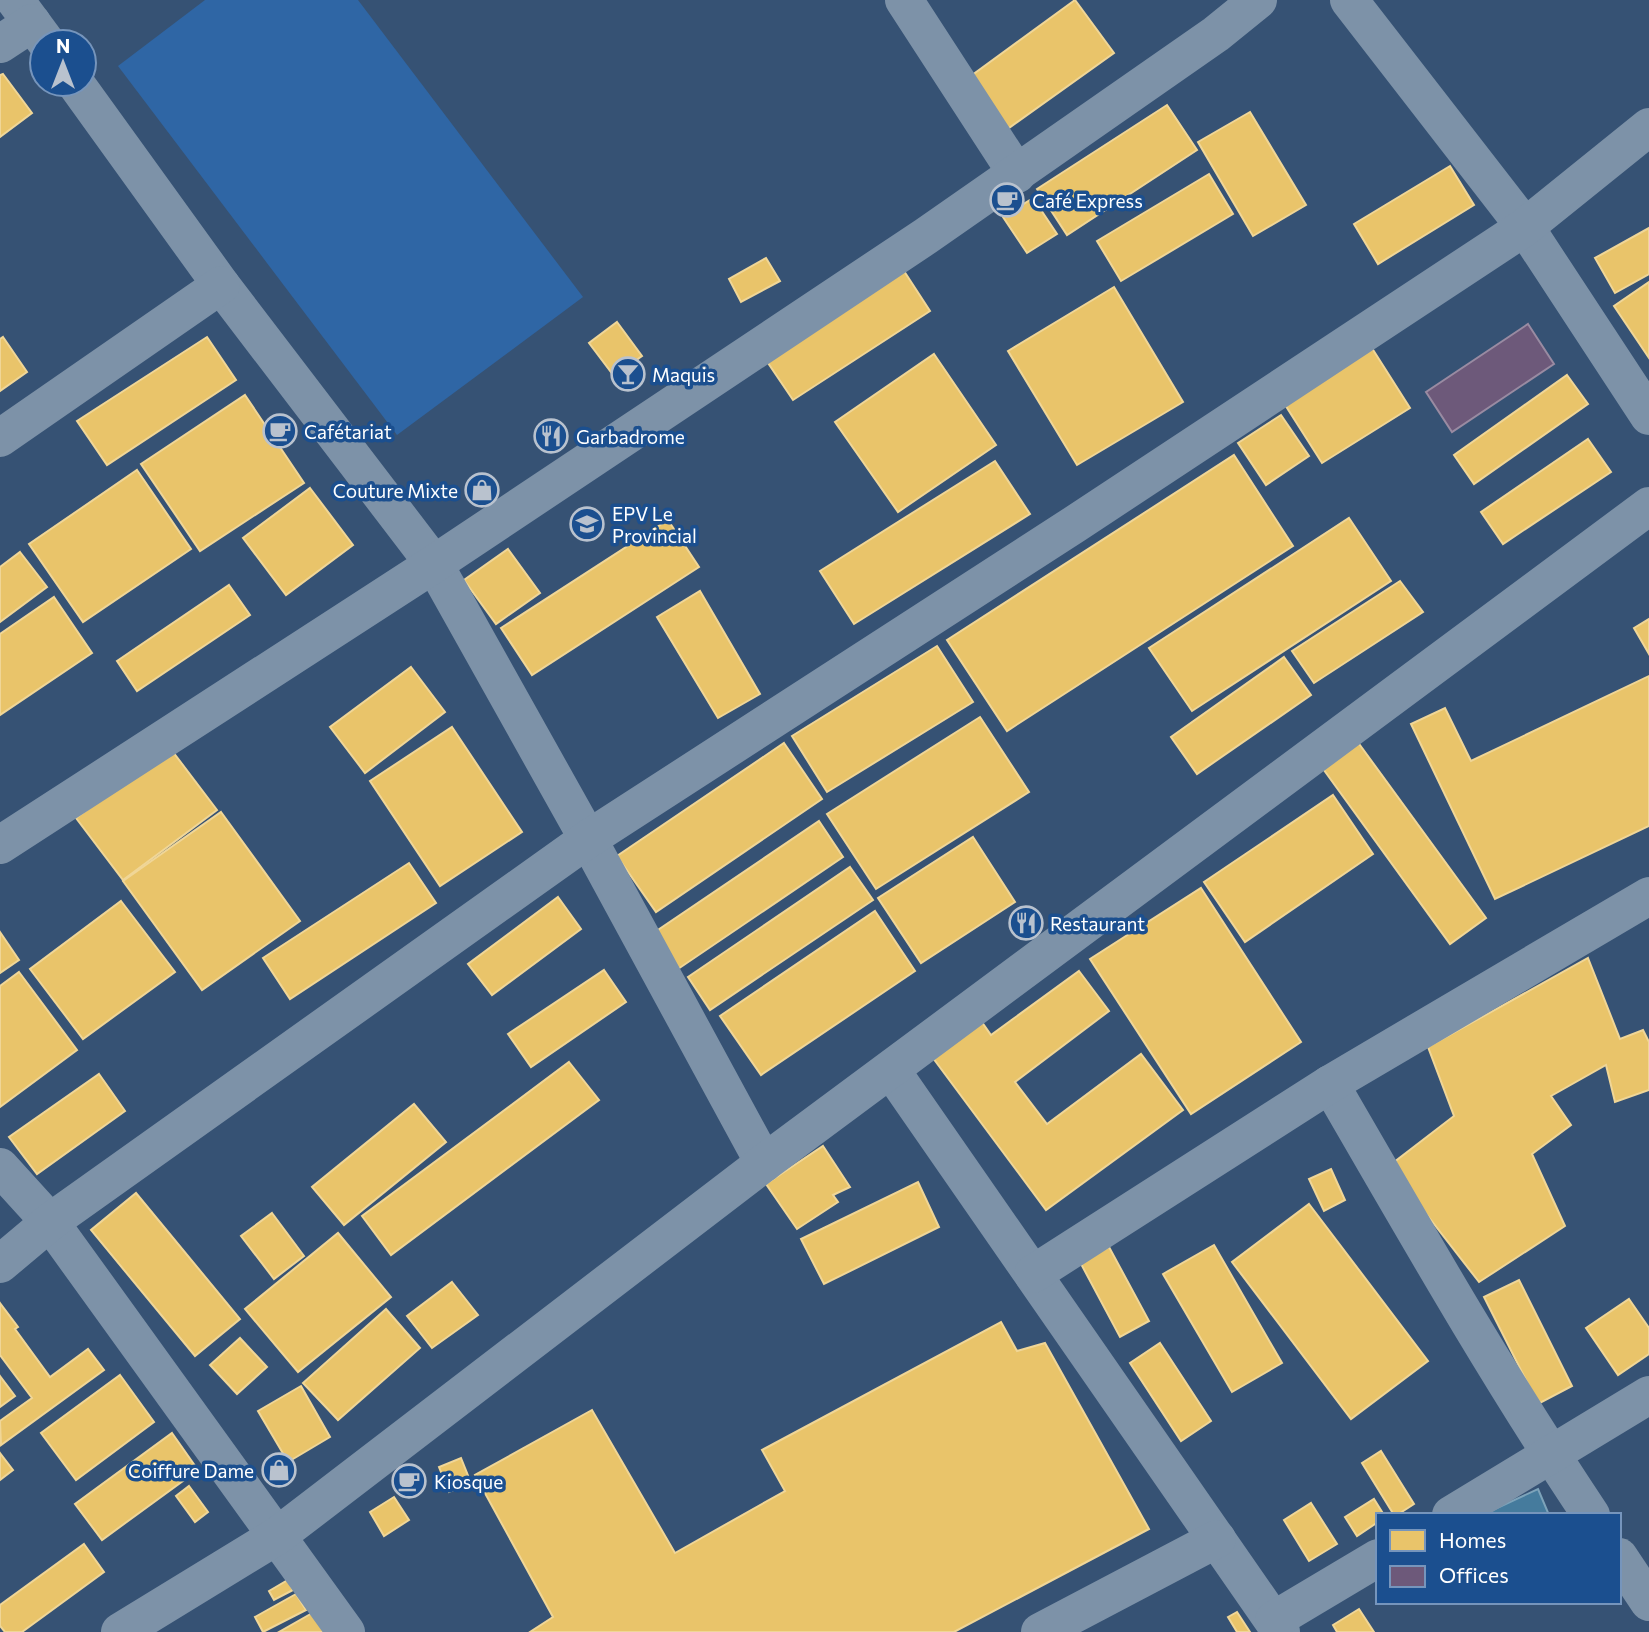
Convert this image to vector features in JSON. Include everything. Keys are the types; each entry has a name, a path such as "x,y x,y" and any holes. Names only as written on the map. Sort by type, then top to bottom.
{"street":[{"path":"904,0 1017,174"},
{"path":"0,845 434,565 1017,174 1216,34 1258,0"},
{"path":"1349,0 1525,226 1649,416"},
{"path":"0,44 31,22"},
{"path":"86,98 221,285 434,565 588,839 764,1163"},
{"path":"0,1264 50,1222 588,839 1029,554 1525,226 1649,127"},
{"path":"0,438 221,285"},
{"path":"120,1632 277,1535 764,1163 1649,506"},
{"path":"1033,1274 1330,1084 1649,897"},
{"path":"891,1070 1277,1626 1376,1559"},
{"path":"1330,1084 1449,1287 1551,1455 1590,1513"},
{"path":"0,1167 50,1222 346,1632"},
{"path":"1454,1513 1649,1395"},
{"path":"1040,1632 1217,1539"},
{"path":"1621,1560 1649,1602"}],"shaded area":[{"path":"205,0 358,0 583,297 397,435 118,66"}],"building: Homes":[{"path":"1075,0 1114,53 1002,133 964,81"},
{"path":"3,74 32,113 0,137 0,75"},
{"path":"1167,105 1197,150 1067,235 1037,189"},
{"path":"1250,112 1306,205 1253,236 1198,142"},
{"path":"1450,166 1474,205 1378,264 1354,224"},
{"path":"1209,174 1233,214 1121,281 1097,241"},
{"path":"1033,198 1057,234 1027,253 1003,217"},
{"path":"1649,228 1649,274 1615,293 1595,258"},
{"path":"766,258 780,281 741,302 729,279"},
{"path":"904,271 930,311 793,400 766,360"},
{"path":"1649,282 1649,358 1614,306"},
{"path":"1114,287 1183,402 1077,465 1008,351"},
{"path":"617,322 642,356 614,376 589,343"},
{"path":"3,337 27,372 0,391 0,339"},
{"path":"207,337 236,380 107,465 77,421"},
{"path":"1370,345 1410,408 1322,463 1282,400"},
{"path":"934,354 996,445 898,512 835,422"},
{"path":"1567,375 1588,404 1474,484 1454,455"},
{"path":"245,395 304,483 200,551 141,464"},
{"path":"1281,415 1309,456 1266,485 1238,443"},
{"path":"1588,439 1611,472 1503,544 1481,512"},
{"path":"1234,455 1293,546 1007,731 947,640"},
{"path":"995,461 1030,514 854,624 820,571"},
{"path":"137,470 191,549 83,622 29,544"},
{"path":"310,488 353,545 286,595 243,538"},
{"path":"1349,518 1391,581 1192,711 1149,648"},
{"path":"668,520 699,567 532,675 501,628"},
{"path":"508,549 540,593 496,624 464,580"},
{"path":"20,552 47,587 0,622 0,567"},
{"path":"1400,581 1423,612 1314,683 1292,651"},
{"path":"229,585 250,615 137,691 117,661"},
{"path":"700,591 760,694 718,718 657,617"},
{"path":"54,597 92,653 0,715 0,634"},
{"path":"1649,619 1649,654 1634,628"},
{"path":"937,646 973,702 827,792 792,736"},
{"path":"1284,657 1311,695 1197,774 1171,737"},
{"path":"411,667 445,712 365,773 330,727"},
{"path":"1649,676 1649,826 1495,899 1411,724 1445,708 1471,761"},
{"path":"980,717 1029,792 876,889 827,814"},
{"path":"452,727 522,832 440,886 370,781"},
{"path":"1357,741 1486,918 1450,944 1321,766"},
{"path":"784,743 822,799 656,912 617,856"},
{"path":"170,748 217,810 123,880 76,818"},
{"path":"1333,795 1373,854 1245,942 1204,882"},
{"path":"221,812 300,921 202,990 123,881"},
{"path":"819,821 843,857 678,969 652,934"},
{"path":"973,837 1015,902 921,963 878,898"},
{"path":"409,863 436,903 290,999 263,958"},
{"path":"850,867 873,900 710,1010 688,977"},
{"path":"1201,888 1301,1042 1191,1114 1090,959"},
{"path":"558,897 581,929 492,995 468,964"},
{"path":"121,901 175,972 83,1039 30,969"},
{"path":"875,911 915,971 761,1075 720,1016"},
{"path":"0,932 19,960 0,973"},
{"path":"1588,958 1620,1039 1643,1030 1649,1042 1649,1090 1615,1102 1606,1065 1551,1096 1571,1125 1532,1154 1565,1226 1479,1282 1389,1166 1454,1116 1428,1047"},
{"path":"604,970 626,1002 531,1067 508,1034"},
{"path":"1079,971 1109,1011 1015,1082 1047,1124 1141,1054 1183,1110 1046,1210 930,1054 979,1018 991,1035"},
{"path":"19,972 77,1050 0,1107 0,986"},
{"path":"569,1062 599,1100 391,1255 362,1216"},
{"path":"99,1074 125,1111 37,1174 9,1137"},
{"path":"414,1104 446,1142 344,1225 312,1187"},
{"path":"823,1146 850,1187 833,1195 838,1202 797,1229 766,1184"},
{"path":"1331,1169 1345,1200 1324,1211 1309,1179"},
{"path":"918,1182 939,1227 824,1284 801,1239"},
{"path":"136,1193 240,1319 195,1356 91,1230"},
{"path":"1309,1204 1428,1361 1351,1419 1232,1262"},
{"path":"272,1213 304,1256 274,1279 241,1236"},
{"path":"338,1233 391,1297 298,1372 245,1309"},
{"path":"1214,1245 1282,1363 1232,1392 1163,1274"},
{"path":"1109,1247 1149,1321 1120,1337 1080,1262"},
{"path":"1519,1280 1572,1386 1538,1404 1484,1297"},
{"path":"452,1282 478,1315 432,1348 407,1316"},
{"path":"1629,1299 1649,1328 1649,1354 1618,1375 1586,1328"},
{"path":"0,1303 18,1327 15,1329 50,1377 88,1349 104,1370 1,1445 0,1421 32,1398 0,1355"},
{"path":"386,1309 420,1348 338,1420 303,1383"},
{"path":"1001,1322 1017,1351 1045,1343 1149,1529 954,1632 530,1632 553,1617 475,1475 592,1410 675,1553 785,1491 762,1450"},
{"path":"240,1338 267,1367 237,1394 210,1365"},
{"path":"1160,1343 1211,1421 1181,1441 1130,1363"},
{"path":"120,1375 154,1422 76,1480 41,1433"},
{"path":"0,1376 15,1396 0,1407"},
{"path":"301,1386 330,1437 288,1462 258,1411"},
{"path":"172,1433 198,1470 102,1540 75,1504"},
{"path":"1381,1451 1414,1504 1400,1513 1393,1513 1362,1463"},
{"path":"0,1453 13,1470 0,1480"},
{"path":"461,1458 471,1483 449,1492 439,1467"},
{"path":"189,1486 208,1512 195,1522 176,1496"},
{"path":"394,1497 409,1520 384,1536 370,1512"},
{"path":"1374,1499 1383,1513 1376,1513 1376,1523 1357,1536 1345,1517"},
{"path":"1311,1503 1337,1544 1309,1561 1284,1520"},
{"path":"84,1544 104,1572 22,1632 5,1632 0,1626 0,1605"},
{"path":"288,1580 293,1590 274,1600 269,1591"},
{"path":"296,1594 306,1610 263,1632 255,1617"},
{"path":"1359,1609 1374,1632 1337,1632 1333,1625"},
{"path":"314,1612 325,1632 279,1632"},
{"path":"1237,1612 1250,1632 1237,1632 1228,1617"}],"building: Offices":[{"path":"1528,324 1554,364 1452,432 1426,392"}],"building: Public":[{"path":"1538,1489 1548,1513 1486,1513"}],"place":[{"name":"Café Express","path":"1007,200"},
{"name":"Maquis","path":"628,374"},
{"name":"Cafétariat","path":"280,431"},
{"name":"Garbadrome","path":"551,436"},
{"name":"Couture Mixte","path":"482,490"},
{"name":"EPV Le Provincial","path":"587,524"},
{"name":"Restaurant","path":"1026,923"},
{"name":"Coiffure Dame","path":"279,1470"},
{"name":"Kiosque","path":"409,1481"}]}
